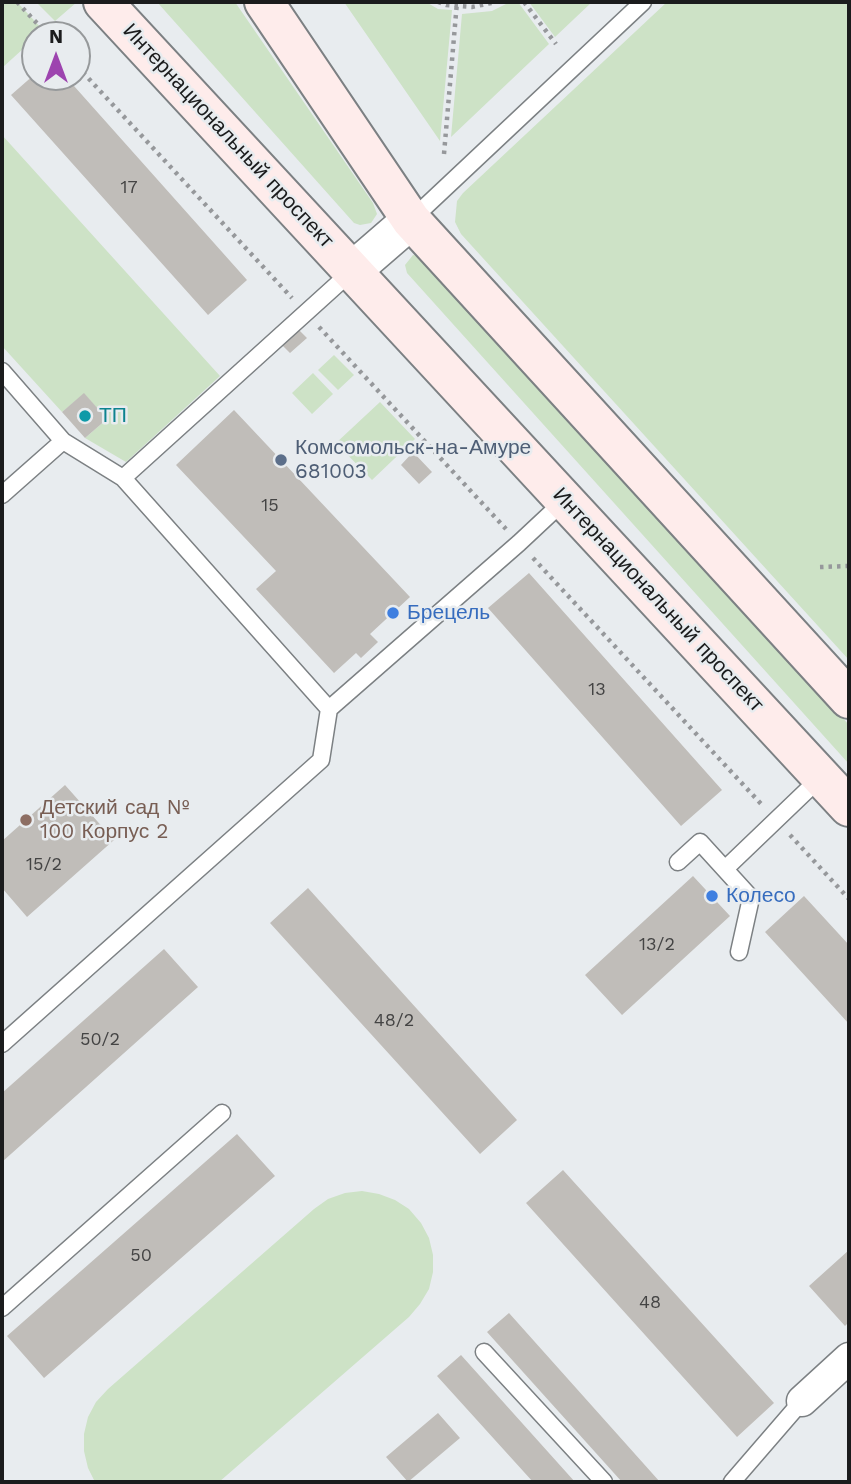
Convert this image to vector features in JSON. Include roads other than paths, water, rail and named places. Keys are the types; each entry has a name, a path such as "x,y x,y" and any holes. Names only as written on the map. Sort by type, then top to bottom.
{"main road":[{"name":"Интернациональный проспект","path":"103,2 849,807"},
{"path":"264,2 411,220 849,699"}],"street":[{"path":"352,271 411,220"},
{"path":"802,1401 849,1358"}],"lane":[{"path":"411,220 643,2"},
{"path":"123,478 352,271"},
{"path":"2,372 63,441 123,478 329,709"},
{"path":"2,495 63,441"},
{"path":"2,1044 321,760 329,709 565,500"},
{"path":"725,869 821,777"},
{"path":"678,862 700,842 751,898 740,952"},
{"path":"2,1308 222,1113"},
{"path":"484,1352 604,1482"},
{"path":"732,1482 802,1401"}],"place":[{"name":"ТП","path":"85,416"},
{"name":"Комсомольск-на-Амуре 681003","path":"281,460"},
{"name":"Брецель","path":"393,613"},
{"name":"Детский сад № 100 Корпус 2","path":"26,820"},
{"name":"Колесо","path":"712,896"}]}
